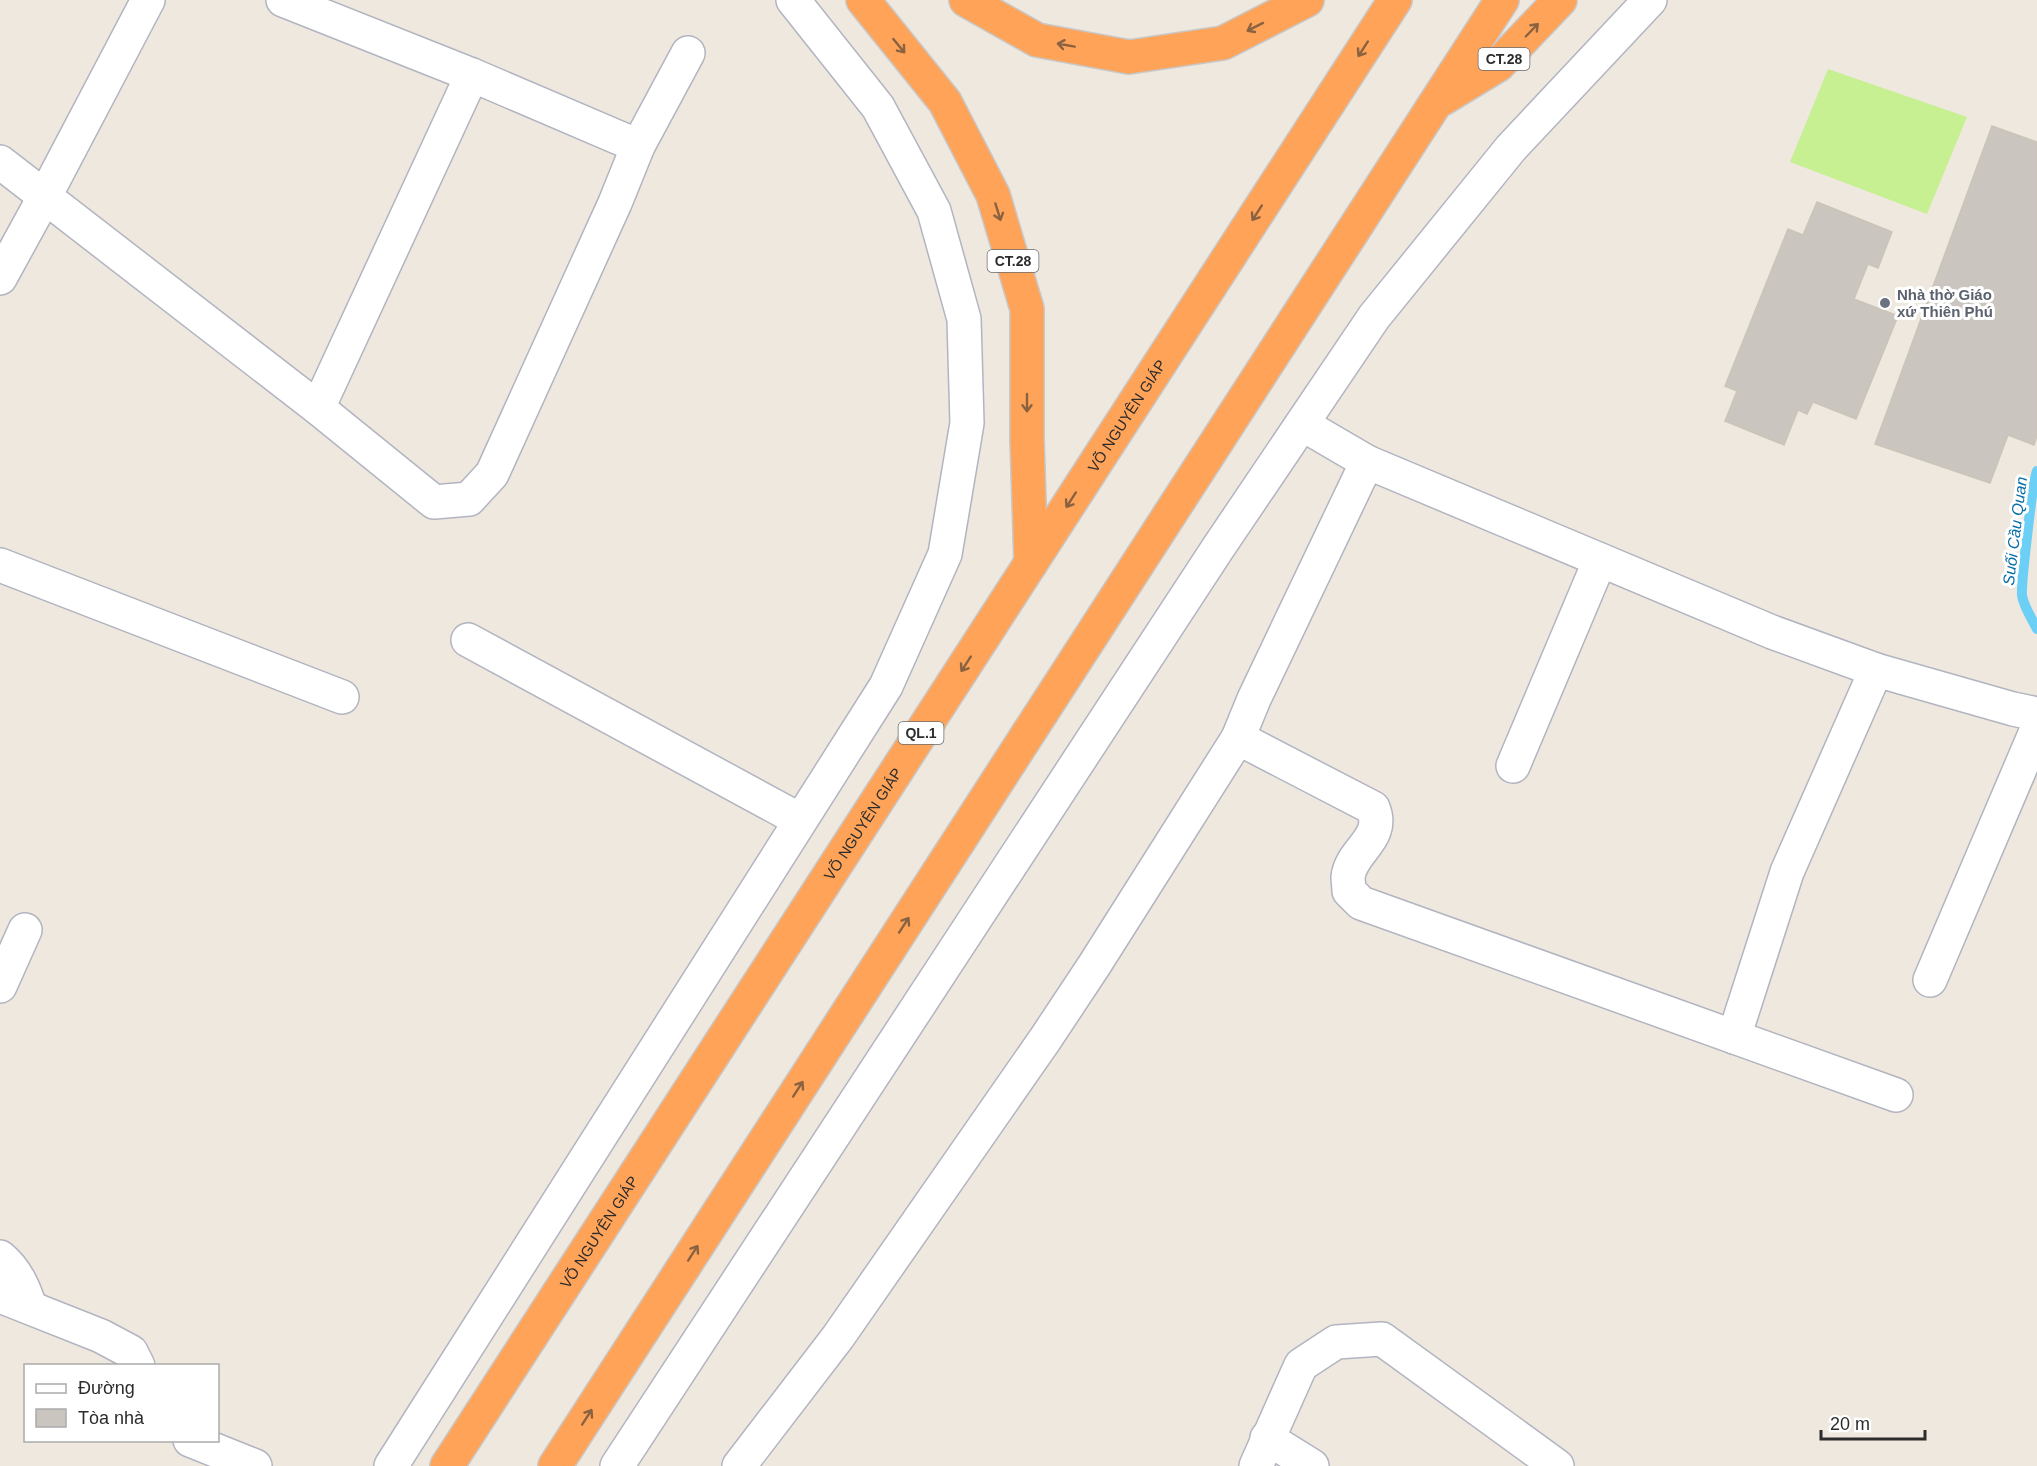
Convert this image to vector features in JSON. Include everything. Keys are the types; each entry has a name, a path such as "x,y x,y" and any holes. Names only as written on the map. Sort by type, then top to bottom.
{"highway":[{"name":"CT.28","path":"863,0 945,102 993,195 1027,309 1030,563"},
{"path":"966,0 1037,40 1129,57 1222,43 1307,0"},
{"name":"VÕ NGUYÊN GIÁP","path":"447,1466 1395,0"},
{"path":"555,1466 1502,0"},
{"name":"CT.28","path":"1436,103 1498,65 1560,0"}],"street":[{"path":"0,278 148,0"},
{"path":"283,0 472,75 638,146"},
{"path":"391,1466 886,686 945,554 967,423 964,319 934,211 878,107 794,0"},
{"path":"616,1466 1192,587 1374,317 1511,147 1650,0"},
{"path":"0,162 318,408 435,502 469,499 492,474 615,203 638,146 688,53"},
{"path":"318,408 472,75"},
{"path":"1302,424 1367,462 1772,632 1819,647 1876,670 2037,714"},
{"path":"739,1466 838,1337 1046,1038 1238,738 1254,699 1367,462"},
{"path":"1513,766 1600,560"},
{"path":"0,565 342,697"},
{"path":"468,640 800,820"},
{"path":"1734,1037 1787,872 1876,670"},
{"path":"1930,980 2037,729"},
{"path":"1238,738 1373,808 1378,819 1375,831 1350,868 1348,877 1349,891 1361,903 1896,1095"},
{"path":"0,987 25,930"},
{"path":"0,1257 8,1263 24,1288 15,1301 101,1336 131,1352 137,1364"},
{"path":"1312,1466 1261,1452 1301,1365 1336,1342 1383,1340 1557,1466"},
{"path":"195,1442 255,1466"}],"green space":[{"path":"1828,69 1967,117 1927,214 1790,162"}],"building":[{"path":"1992,126 2037,142 2037,436 2034,445 2008,435 1990,483 1875,444"},
{"path":"1817,202 1892,232 1878,268 1868,264 1854,299 1898,316 1856,419 1813,402 1807,414 1798,410 1784,445 1725,421 1737,391 1725,386 1788,229 1803,235"}],"waterway":[{"name":"Suối Cầu Quan","path":"2037,471 2022,595 2037,629"}],"place":[{"name":"Nhà thờ Giáo xứ Thiên Phú","path":"1885,303"}]}
